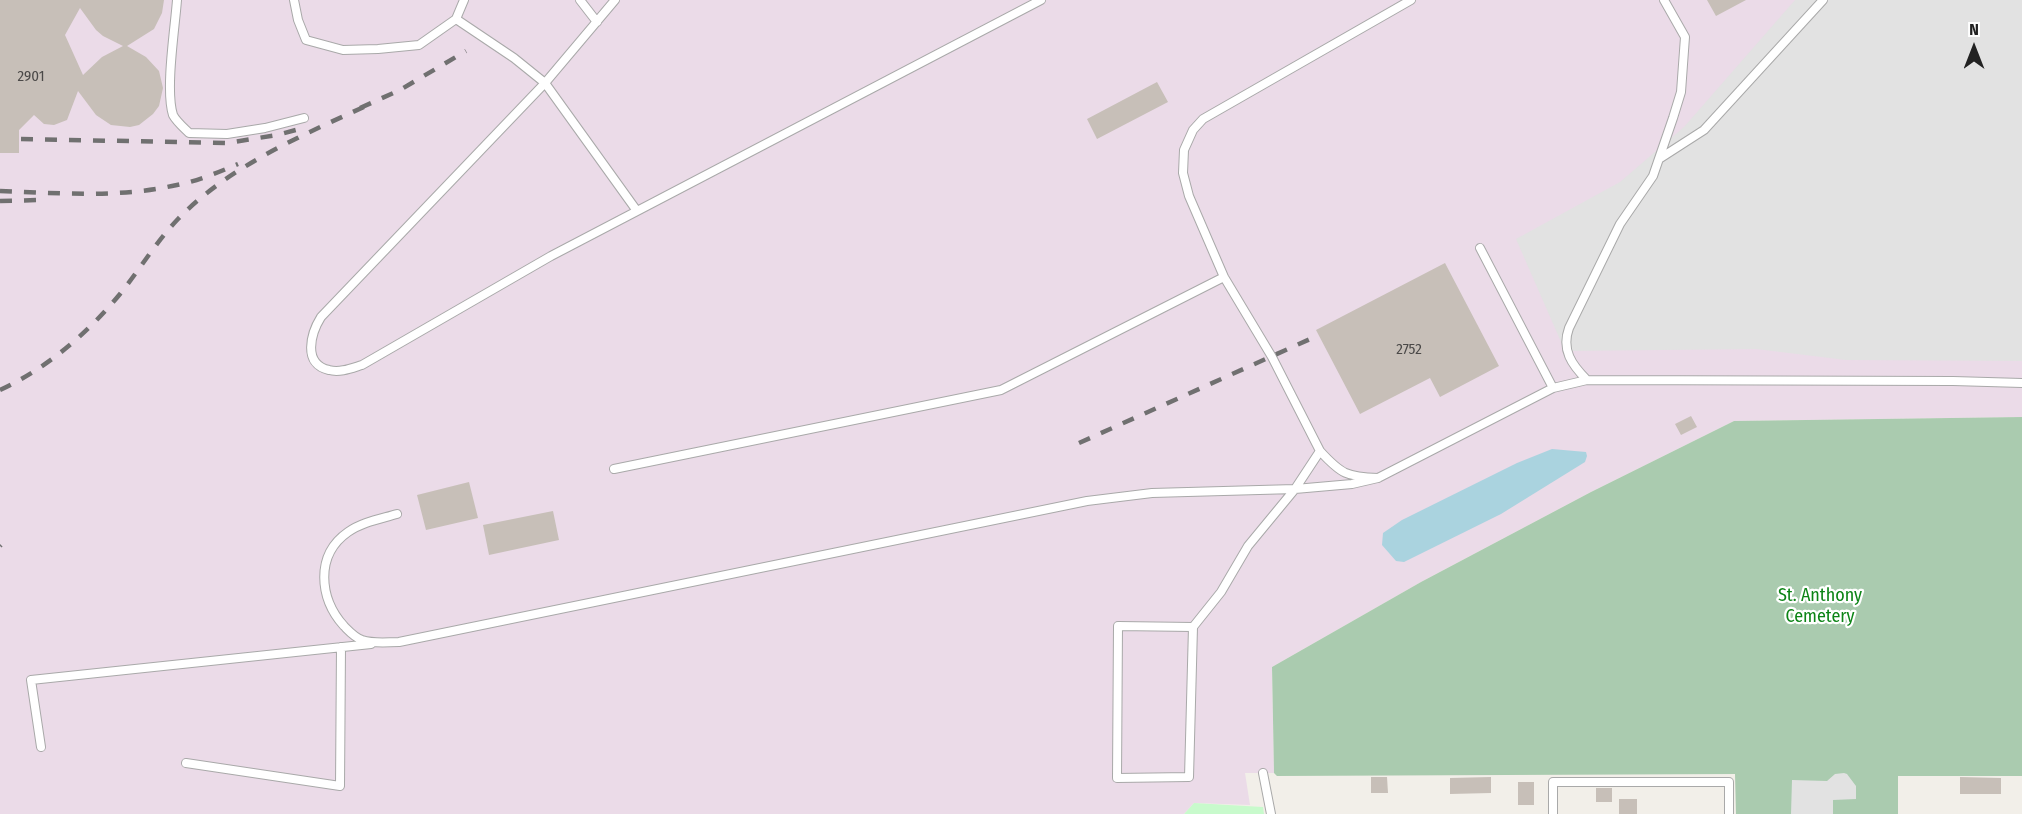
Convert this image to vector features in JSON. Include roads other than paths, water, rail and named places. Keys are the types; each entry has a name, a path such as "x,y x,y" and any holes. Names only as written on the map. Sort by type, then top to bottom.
{"lane":[{"path":"177,0 171,102 174,117 189,133 227,134 265,128 304,118"},
{"path":"294,0 298,20 306,40 343,50 419,45 456,19 464,0"},
{"path":"580,0 597,22"},
{"path":"615,0 545,83 321,317 312,331 310,348 317,363 327,370 343,370 362,365 551,256 1031,2 1041,0"},
{"path":"1378,478 1352,477 1335,467 1320,451 1272,357 1224,278 1189,196 1183,173 1185,150 1193,130 1203,118 1411,0"},
{"path":"1587,380 1572,365 1566,337 1620,224 1653,176 1680,92 1685,37 1665,0"},
{"path":"1659,159 1704,130 1823,0"},
{"path":"456,19 514,58 545,83 637,211"},
{"path":"1480,248 1553,388"},
{"path":"614,469 1001,390 1224,278"},
{"path":"41,747 31,680 399,642 1087,501 1152,493 1295,489 1352,484 1378,478 1553,388 1587,380 2022,383"},
{"path":"1192,627 1118,626 1117,777 1189,777 1192,627 1221,592 1248,546 1295,489 1320,451"},
{"path":"378,643 362,640 352,635 336,618 324,586 324,570 328,556 349,531 368,522 397,514"},
{"path":"186,763 340,786 341,647"},
{"path":"1263,773 1270,814"},
{"path":"1553,814 1553,782 1729,782 1729,814"}],"water":[{"path":"1552,449 1586,452 1587,456 1585,462 1501,514 1404,562 1396,561 1382,545 1383,533 1402,520 1517,463"}],"railway":[{"path":"360,108 400,90 466,51"},
{"path":"0,390 50,361 94,323 120,294 162,237 198,200 220,183 268,153 368,105"},
{"path":"21,139 227,143 277,135 307,127"},
{"path":"0,191 86,194 151,190 189,182 238,164"},
{"path":"0,201 39,200"},
{"path":"1079,443 1319,335"}],"park label":[{"name":"St. Anthony Cemetery","path":"1820,606"}]}
